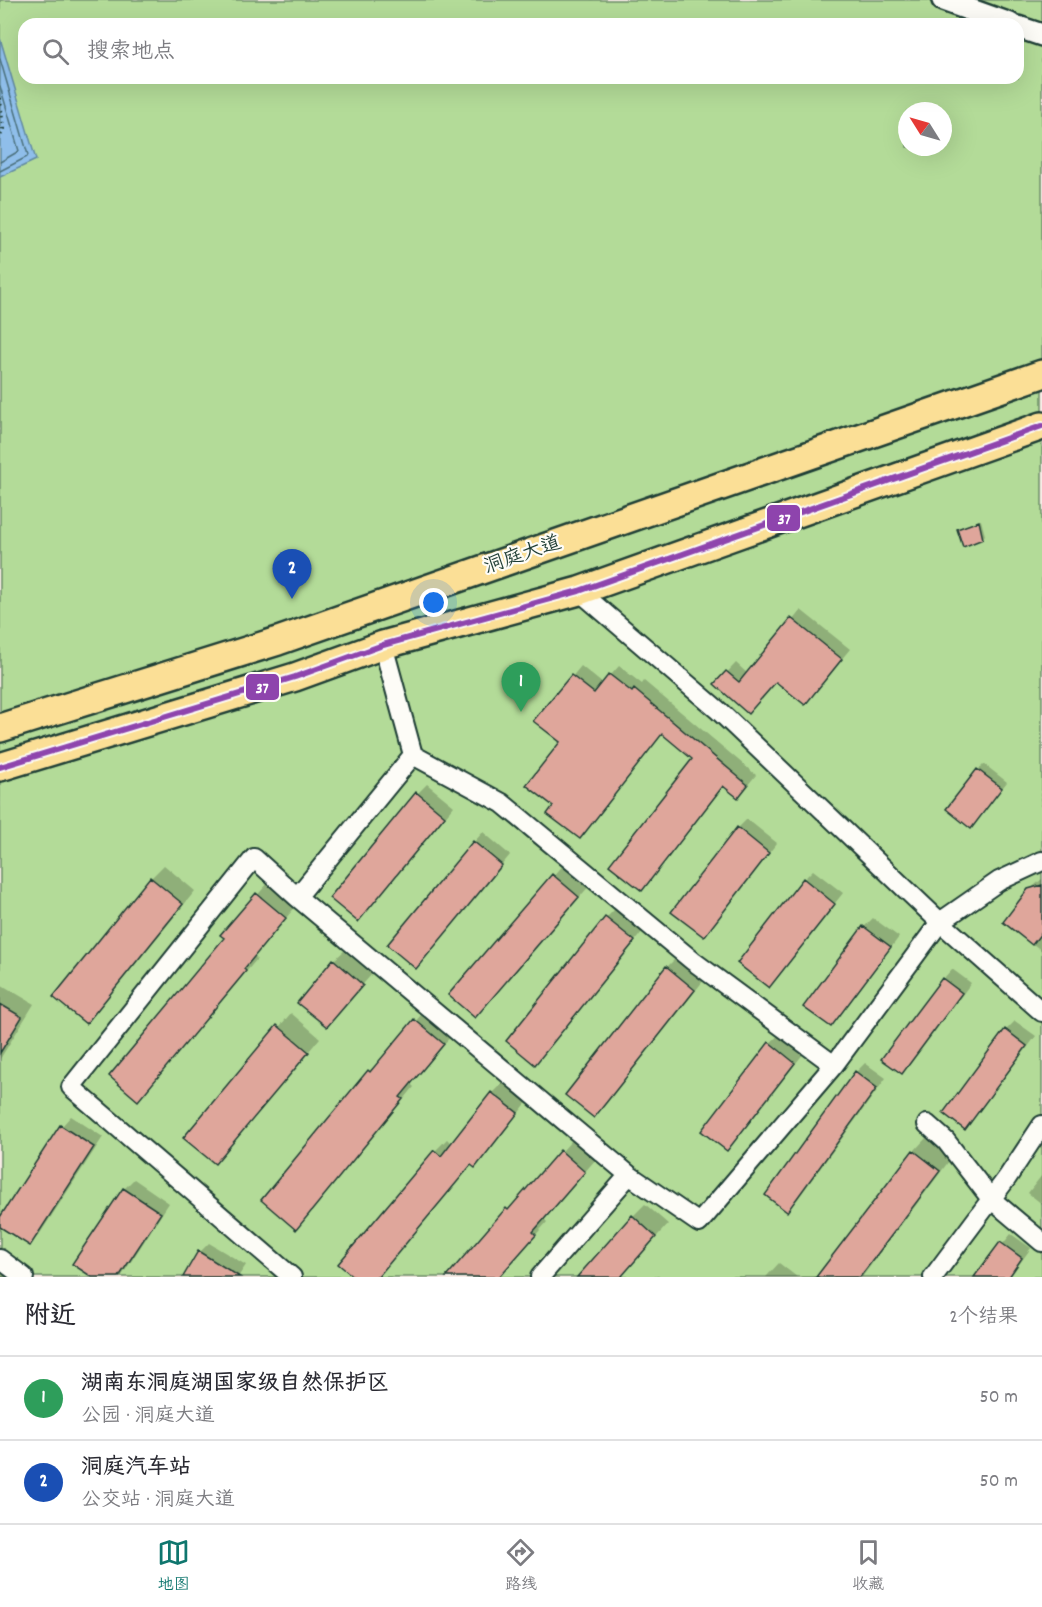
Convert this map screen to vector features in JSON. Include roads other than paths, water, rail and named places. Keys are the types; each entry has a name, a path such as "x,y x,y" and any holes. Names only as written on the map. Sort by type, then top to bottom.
{"main road":[{"name":"洞庭大道","path":"0,728 278,641 1042,374"},
{"path":"0,767 284,680 383,645 579,591 1042,426"}],"street":[{"path":"943,0 993,18"},
{"path":"1024,29 1042,35"},
{"path":"579,591 719,711 940,922 1042,1012"},
{"path":"383,645 413,755 502,803 693,961 834,1065"},
{"path":"297,897 413,755"},
{"path":"292,1277 71,1087 254,858 297,897 629,1175 699,1223 834,1065 940,922 999,881 1042,861"},
{"path":"927,1124 946,1141 991,1199 1042,1242"},
{"path":"933,1277 1042,1125"},
{"path":"540,1277 629,1175"},
{"path":"0,1258 24,1277"}],"water":[{"path":"0,38 36,160 0,177"}],"place":[{"name":"洞庭汽车站","path":"292,599"},
{"name":"湖南东洞庭湖国家级自然保护区","path":"521,712"}]}
